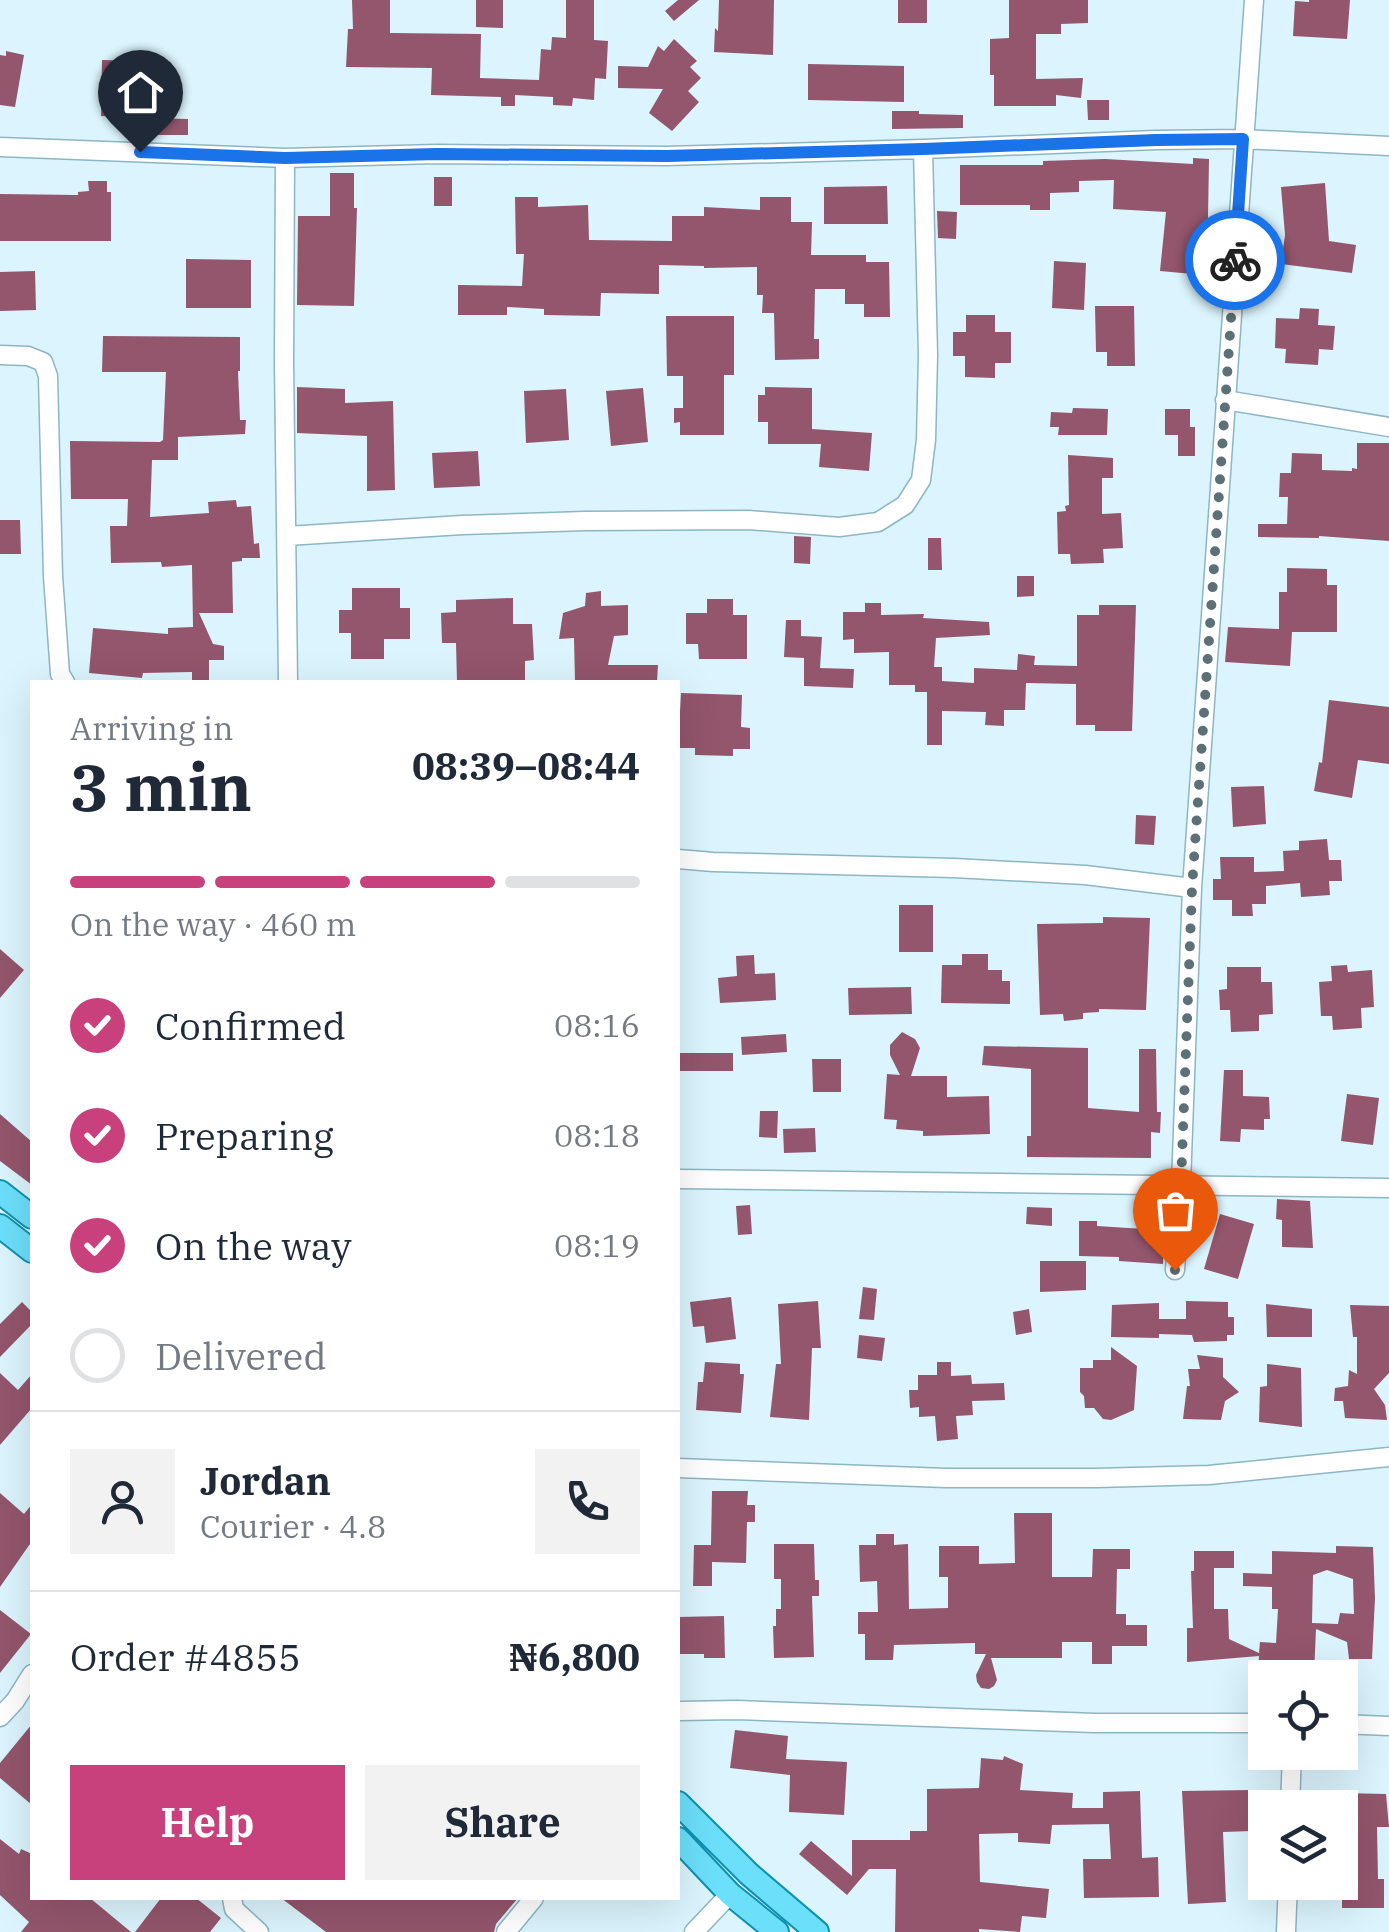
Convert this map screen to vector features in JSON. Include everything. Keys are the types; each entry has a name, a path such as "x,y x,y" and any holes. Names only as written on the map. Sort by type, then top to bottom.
{"main road":[{"path":"0,1192 30,1215"},
{"path":"0,1226 30,1248"},
{"path":"680,1805 749,1874 817,1932"},
{"path":"680,1841 730,1894 776,1932"}],"street":[{"path":"1175,1270 1192,888 1254,0"},
{"path":"0,147 285,158 437,154 667,156 1243,139 1389,146"},
{"path":"287,536 585,521 748,520 838,527 878,522 906,505 921,480 923,467 928,355 923,149"},
{"path":"285,158 288,680"},
{"path":"0,355 28,356 43,362 48,376 53,576 60,674 64,680"},
{"path":"1225,400 1389,427"},
{"path":"680,859 1085,875 1192,888"},
{"path":"680,1180 1389,1188"},
{"path":"680,1468 946,1478 1209,1476 1389,1456"},
{"path":"0,1717 30,1677"},
{"path":"680,1711 1094,1723 1248,1723"},
{"path":"1358,1725 1389,1726"},
{"path":"694,1932 730,1894"},
{"path":"232,1900 234,1909 260,1932"},
{"path":"506,1932 532,1900"},
{"path":"1286,1932 1287,1900"}],"building":[{"path":"352,0 390,0 390,33 481,34 480,78 539,80 541,49 551,50 552,37 566,38 566,0 594,0 594,40 608,41 606,79 595,78 594,100 573,98 572,106 553,105 553,97 515,95 515,106 501,106 501,97 431,95 432,68 346,67 348,29 353,29"},
{"path":"476,0 503,0 503,28 476,27"},
{"path":"678,0 699,0 674,21 665,11"},
{"path":"719,0 774,0 773,55 714,52"},
{"path":"898,0 927,0 927,23 898,23"},
{"path":"1009,0 1088,0 1088,23 1061,24 1061,34 1036,34 1036,79 1083,78 1081,98 1056,95 1056,106 994,106 990,39 1009,38"},
{"path":"1350,0 1347,39 1293,36 1295,1"},
{"path":"674,39 697,61 690,67 701,78 688,91 699,102 672,131 649,113 663,89 618,88 618,66 648,67 658,46 664,51"},
{"path":"6,51 24,55 15,107 0,105 0,55 6,56"},
{"path":"102,60 141,61 140,117 101,116"},
{"path":"808,64 904,66 904,102 808,100"},
{"path":"1087,100 1109,100 1109,120 1088,120"},
{"path":"892,111 963,115 963,128 892,129"},
{"path":"149,118 188,119 188,135 149,135"},
{"path":"1193,158 1209,159 1210,218 1204,275 1160,271 1166,212 1113,209 1114,180 1079,181 1079,192 1050,193 1050,210 1030,210 1030,205 960,205 960,165 1043,165 1043,161 1105,159 1193,164"},
{"path":"330,173 354,173 354,306 297,305 298,216 330,216"},
{"path":"434,177 452,177 452,206 434,206"},
{"path":"88,181 107,181 107,192 111,192 111,241 0,241 0,194 78,195 89,191"},
{"path":"1325,183 1329,241 1356,245 1352,273 1281,264 1285,235 1281,187"},
{"path":"887,186 888,224 824,224 824,187"},
{"path":"515,197 538,197 538,207 588,205 589,240 672,241 672,216 704,216 704,207 760,210 760,197 791,197 791,222 812,222 811,255 866,255 866,262 889,262 890,317 864,317 864,304 845,304 845,289 815,289 814,339 819,339 819,359 775,360 774,313 762,313 763,295 757,295 757,267 659,265 659,294 601,293 600,316 544,315 544,309 507,307 507,315 458,315 458,285 522,286 524,254 516,254"},
{"path":"937,211 957,212 956,239 938,238"},
{"path":"186,259 251,260 251,308 186,308"},
{"path":"1054,261 1086,263 1084,310 1052,308"},
{"path":"35,271 36,310 0,311 0,272"},
{"path":"1095,306 1134,306 1135,366 1107,366 1107,352 1096,352"},
{"path":"1300,308 1319,309 1318,325 1335,326 1333,350 1319,349 1318,365 1285,363 1286,349 1275,348 1276,318 1299,319"},
{"path":"966,315 995,315 995,332 1011,332 1011,363 995,363 995,378 965,377 965,356 953,356 953,332 966,332"},
{"path":"666,316 734,316 734,375 724,375 724,435 680,435 680,422 674,423 674,408 683,408 683,376 667,376"},
{"path":"103,336 240,337 240,420 246,420 245,434 178,437 178,460 152,460 150,517 209,513 208,502 236,500 237,507 251,506 254,544 259,543 260,558 232,562 233,613 199,613 213,644 224,646 224,660 209,660 209,680 192,680 192,672 143,673 142,678 89,673 93,628 168,634 168,628 193,627 192,565 111,563 110,526 127,526 128,499 71,499 70,441 163,440 166,372 102,372"},
{"path":"297,387 345,389 345,403 393,401 395,490 367,491 367,436 297,433"},
{"path":"765,387 812,388 812,429 872,433 869,471 819,467 821,444 768,444 768,422 758,422 758,395 765,395"},
{"path":"643,388 648,442 611,446 606,391"},
{"path":"566,389 569,440 526,443 524,391"},
{"path":"1073,408 1108,409 1107,435 1058,435 1059,427 1050,427 1051,412 1072,413"},
{"path":"1165,409 1190,409 1190,427 1195,427 1195,456 1178,456 1178,435 1165,435"},
{"path":"1357,443 1389,443 1389,541 1258,537 1258,524 1287,524 1288,497 1279,497 1280,473 1291,473 1292,453 1322,454 1322,470 1352,471 1357,469"},
{"path":"478,451 480,486 434,488 432,453"},
{"path":"1068,455 1113,458 1113,478 1102,478 1102,514 1121,513 1123,548 1103,549 1104,563 1071,564 1070,554 1058,554 1057,512 1066,511 1065,506 1069,505"},
{"path":"0,520 20,520 21,554 0,554"},
{"path":"794,536 811,537 810,564 794,563"},
{"path":"928,538 941,538 942,570 928,570"},
{"path":"1287,568 1327,569 1327,585 1337,585 1337,632 1292,632 1290,666 1225,662 1228,627 1279,629 1279,592 1287,592"},
{"path":"1017,576 1034,576 1034,596 1017,597"},
{"path":"352,588 400,588 400,608 410,608 410,639 384,639 384,659 351,659 351,633 339,633 339,610 352,610"},
{"path":"601,591 601,606 628,605 628,635 614,636 608,665 658,665 657,680 575,680 574,638 559,639 563,613 585,606 586,593"},
{"path":"513,598 513,624 532,624 534,660 525,661 525,680 457,680 456,643 442,643 441,613 456,612 456,600"},
{"path":"707,599 733,599 733,615 747,615 747,659 699,659 698,644 686,644 686,613 707,613"},
{"path":"865,603 881,603 881,615 924,614 923,618 989,622 990,635 936,638 934,667 942,667 942,681 974,683 974,668 1017,670 1018,654 1035,656 1034,665 1077,666 1077,615 1099,615 1099,605 1136,605 1132,731 1095,731 1095,725 1076,725 1076,684 1026,683 1025,710 1004,710 1004,726 985,725 986,712 942,711 942,745 927,745 927,692 915,692 915,685 889,685 889,652 854,653 854,639 843,640 843,612 865,612"},
{"path":"786,620 801,620 801,636 822,637 820,668 854,669 853,688 804,686 804,658 784,657"},
{"path":"681,693 742,695 741,727 750,728 750,749 733,749 733,756 695,755 695,748 680,748"},
{"path":"1329,700 1389,707 1389,764 1358,760 1352,798 1314,791 1319,762 1322,763"},
{"path":"1264,786 1266,824 1233,827 1231,787"},
{"path":"1136,815 1156,816 1154,845 1135,844"},
{"path":"1327,839 1329,860 1341,860 1342,881 1329,881 1330,895 1301,897 1300,883 1266,886 1266,904 1252,904 1253,916 1232,916 1232,900 1213,900 1213,879 1221,879 1220,857 1254,857 1254,872 1284,871 1283,851 1299,850 1299,841"},
{"path":"899,905 933,905 933,952 899,952"},
{"path":"1103,917 1150,918 1146,1010 1099,1009 1083,1013 1083,1019 1064,1021 1063,1014 1040,1015 1037,924 1103,923"},
{"path":"0,949 24,970 0,998"},
{"path":"962,954 988,954 988,970 1002,970 1002,981 1010,981 1010,1004 941,1003 942,965 962,965"},
{"path":"754,955 755,974 775,973 776,1000 720,1003 718,978 737,976 736,956"},
{"path":"1347,965 1348,972 1372,970 1374,1007 1361,1008 1362,1028 1333,1030 1332,1016 1321,1016 1319,982 1332,981 1331,966"},
{"path":"1227,967 1261,967 1261,982 1272,982 1273,1014 1259,1015 1259,1031 1231,1032 1230,1010 1220,1010 1219,990 1227,989"},
{"path":"911,987 912,1014 849,1015 848,988"},
{"path":"902,1032 915,1039 920,1048 911,1076 947,1076 947,1097 989,1096 990,1134 923,1136 923,1131 896,1129 897,1120 884,1119 887,1074 900,1075 890,1055 890,1045"},
{"path":"786,1034 787,1052 742,1055 741,1037"},
{"path":"984,1046 1088,1048 1088,1108 1139,1112 1139,1049 1156,1049 1157,1112 1161,1112 1160,1133 1151,1132 1151,1158 1027,1157 1027,1136 1031,1136 1031,1069 982,1065"},
{"path":"680,1053 733,1053 733,1071 680,1071"},
{"path":"812,1059 841,1059 841,1092 813,1092"},
{"path":"1224,1070 1243,1070 1243,1096 1269,1097 1270,1119 1264,1119 1264,1130 1241,1129 1240,1142 1220,1141"},
{"path":"1347,1094 1379,1098 1373,1145 1341,1141"},
{"path":"760,1111 778,1111 777,1138 759,1137"},
{"path":"0,1114 30,1140 30,1184 0,1161"},
{"path":"815,1128 816,1152 784,1153 783,1129"},
{"path":"1277,1199 1310,1201 1313,1248 1282,1247 1282,1220 1276,1219"},
{"path":"1143,1203 1165,1203 1163,1264 1079,1256 1079,1221 1144,1229"},
{"path":"750,1205 752,1234 738,1235 736,1206"},
{"path":"1027,1207 1052,1208 1052,1226 1026,1224"},
{"path":"1220,1214 1254,1224 1238,1279 1204,1269"},
{"path":"1040,1261 1086,1261 1086,1290 1040,1292"},
{"path":"863,1287 877,1289 874,1320 859,1319"},
{"path":"731,1297 736,1339 706,1343 704,1326 693,1327 690,1302"},
{"path":"818,1301 821,1348 812,1348 809,1420 770,1417 776,1364 781,1364 778,1304"},
{"path":"1186,1301 1228,1302 1228,1317 1234,1317 1234,1335 1227,1335 1227,1341 1194,1342 1192,1335 1111,1337 1112,1305 1159,1303 1159,1319 1186,1319"},
{"path":"22,1302 30,1310 30,1326 0,1357 0,1324"},
{"path":"1266,1304 1312,1309 1312,1337 1267,1337"},
{"path":"1350,1305 1389,1306 1389,1373 1374,1389 1385,1405 1387,1420 1345,1418 1343,1401 1334,1401 1335,1388 1348,1386 1349,1370 1357,1374 1357,1337 1353,1337"},
{"path":"1029,1309 1032,1332 1016,1335 1013,1312"},
{"path":"859,1335 885,1338 882,1361 857,1358"},
{"path":"1111,1347 1137,1366 1134,1410 1111,1420 1103,1419 1094,1408 1085,1408 1080,1368 1093,1368 1093,1360 1111,1360"},
{"path":"1197,1355 1223,1358 1223,1377 1239,1392 1225,1401 1221,1420 1183,1419 1190,1386 1188,1369 1200,1369"},
{"path":"705,1362 740,1364 740,1374 744,1374 741,1413 696,1410 698,1382 703,1382"},
{"path":"937,1362 951,1362 951,1376 971,1375 972,1384 1004,1383 1005,1400 972,1401 973,1415 956,1416 958,1439 937,1441 935,1416 919,1417 919,1407 910,1408 909,1390 918,1390 918,1375 937,1375"},
{"path":"1267,1364 1301,1368 1302,1427 1259,1422 1260,1387 1267,1386"},
{"path":"0,1373 18,1390 30,1376 30,1410 0,1445"},
{"path":"712,1491 748,1491 747,1505 755,1505 755,1522 747,1522 746,1563 712,1562 712,1586 693,1586 694,1545 711,1545"},
{"path":"0,1493 24,1514 30,1506 30,1544 0,1587"},
{"path":"1014,1513 1052,1513 1052,1577 1092,1577 1093,1549 1130,1549 1130,1569 1117,1569 1116,1614 1126,1614 1126,1625 1147,1625 1147,1646 1112,1646 1112,1664 1092,1664 1092,1642 1062,1642 1062,1658 991,1658 997,1680 989,1689 981,1688 977,1682 976,1675 986,1654 975,1654 975,1643 894,1645 893,1660 865,1660 865,1634 858,1634 858,1612 878,1612 877,1581 860,1582 859,1545 876,1545 876,1534 894,1534 894,1545 908,1544 909,1609 948,1608 948,1577 939,1577 939,1546 979,1546 979,1564 1015,1563"},
{"path":"774,1544 814,1544 819,1596 812,1596 814,1657 774,1658 773,1626 776,1609 781,1609 781,1579 774,1579"},
{"path":"1336,1546 1373,1547 1372,1659 1349,1659 1347,1642 1316,1629 1315,1660 1259,1660 1259,1656 1187,1662 1187,1628 1193,1628 1194,1551 1234,1551 1234,1568 1214,1568 1214,1609 1228,1609 1229,1639 1259,1653 1260,1642 1276,1643 1278,1609 1272,1609 1272,1587 1243,1586 1243,1573 1272,1574 1272,1551 1336,1553","holes":["1327,1570 1353,1579 1354,1614 1340,1613 1338,1624 1312,1623 1313,1575"]},
{"path":"0,1610 30,1635 0,1673"},
{"path":"724,1616 725,1658 680,1654 680,1617"},
{"path":"30,1726 30,1803 0,1778 0,1763"},
{"path":"735,1730 788,1736 786,1759 847,1762 844,1815 789,1812 790,1775 730,1768"},
{"path":"1004,1756 1023,1764 1020,1790 1073,1793 1072,1808 1103,1808 1103,1792 1140,1791 1142,1858 1158,1857 1159,1897 1084,1898 1083,1859 1111,1859 1109,1824 1052,1825 1050,1844 1018,1842 1018,1833 979,1834 980,1882 1049,1889 1046,1918 1022,1916 1020,1932 895,1932 896,1869 869,1869 847,1895 799,1854 811,1841 852,1876 852,1840 910,1840 910,1831 927,1831 927,1789 979,1788 981,1758 1003,1760"},
{"path":"1248,1790 1248,1831 1223,1832 1226,1902 1188,1904 1182,1791"},
{"path":"1358,1793 1386,1794 1389,1827 1377,1827 1378,1879 1384,1879 1384,1908 1342,1908 1342,1900 1358,1900"},
{"path":"0,1839 19,1854 21,1849 30,1853 30,1900 92,1900 131,1932 21,1932 29,1922 0,1895"},
{"path":"159,1900 198,1900 221,1918 210,1932 135,1932"},
{"path":"284,1900 516,1900 494,1932 326,1932"}],"way so far":[{"path":"1175,1270 1192,888 1235,260"}],"route":[{"path":"140,152 285,158 437,154 667,156 1243,139 1235,260"}]}
